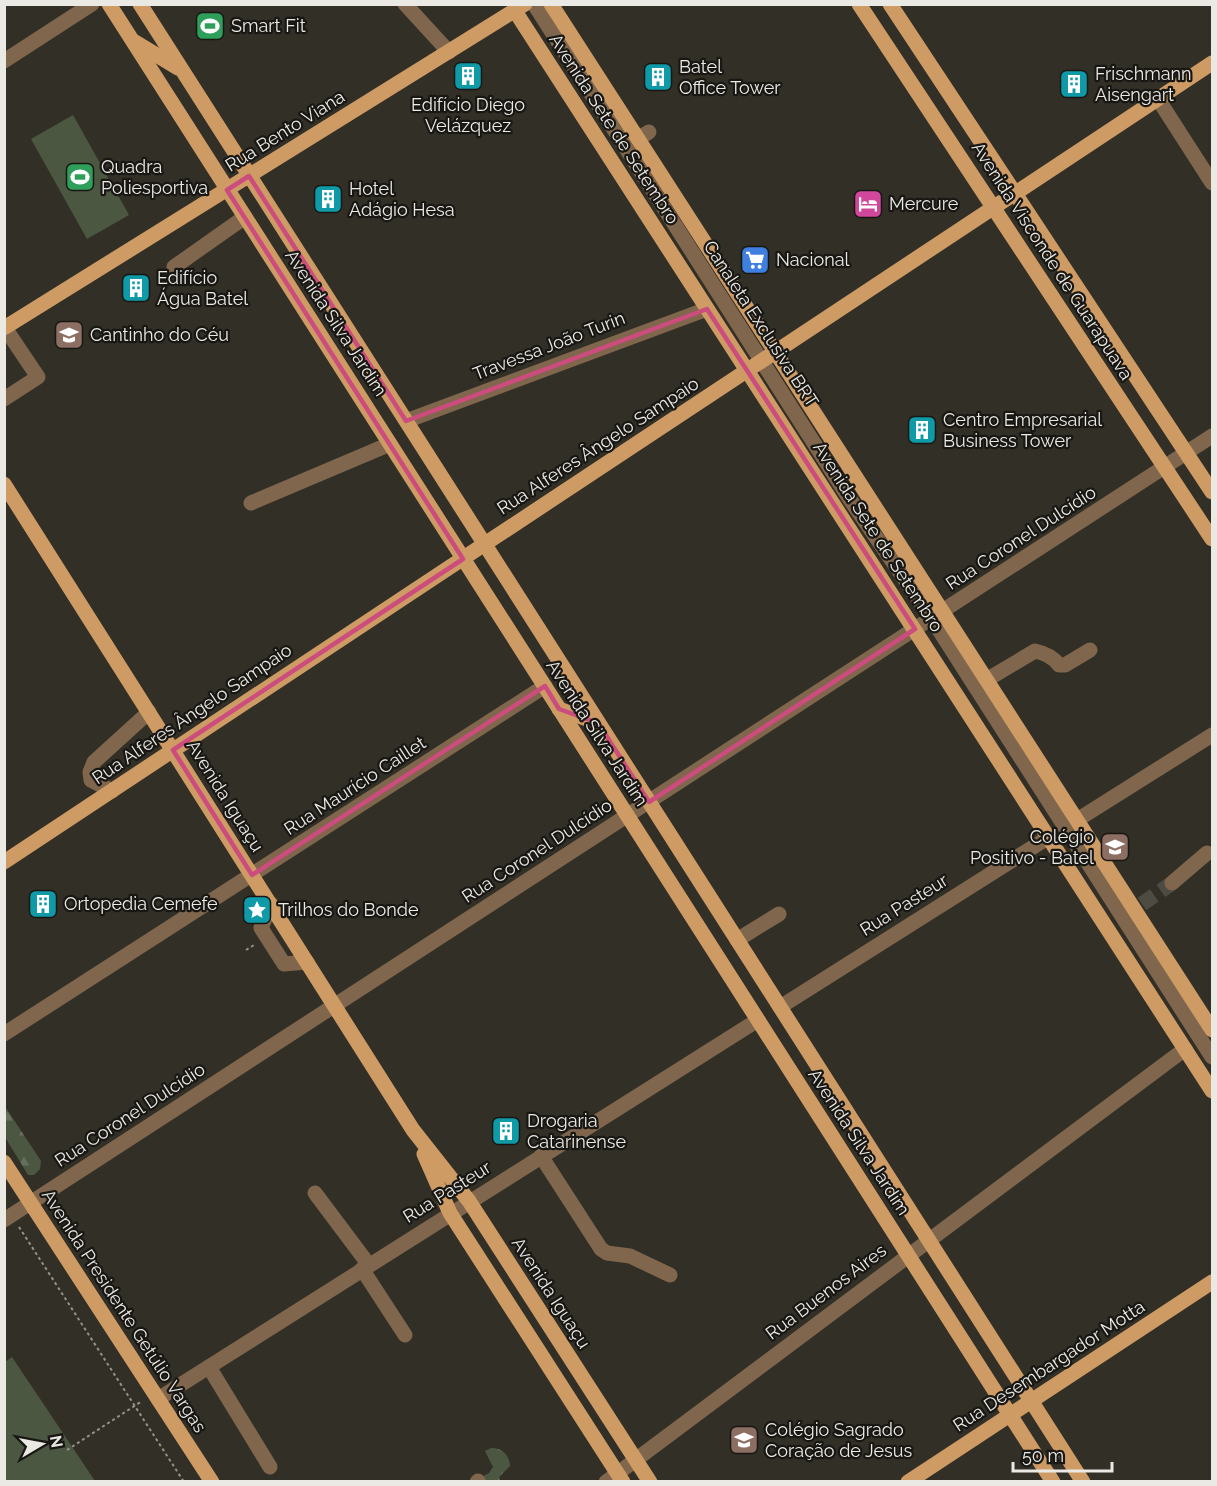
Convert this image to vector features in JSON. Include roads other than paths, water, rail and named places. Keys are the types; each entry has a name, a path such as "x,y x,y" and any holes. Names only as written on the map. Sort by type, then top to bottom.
{"main road":[{"name":"Avenida Silva Jardim","path":"109,4 1053,1482"},
{"name":"Avenida Silva Jardim","path":"140,4 1083,1482"},
{"name":"Avenida Sete de Setembro","path":"551,4 644,135 768,357 938,615 988,679 1077,820 1138,907 1212,1029"},
{"name":"Avenida Visconde de Guarapuava","path":"859,4 1212,539"},
{"name":"Avenida Visconde de Guarapuava","path":"890,4 1212,492"},
{"name":"Rua Bento Viana","path":"5,328 449,52 517,7"},
{"name":"Avenida Sete de Setembro","path":"517,7 707,309 1212,1091"},
{"path":"132,40 182,71"},
{"name":"Rua Alferes Ângelo Sampaio","path":"4,862 1212,63"},
{"path":"1053,298 1086,302"},
{"path":"325,343 338,314"},
{"name":"Avenida Iguaçu","path":"4,483 413,1130 469,1201 650,1482"},
{"path":"560,709 598,723"},
{"name":"Avenida Iguaçu","path":"413,1130 450,1213 616,1479"},
{"path":"861,1181 871,1150"},
{"name":"Avenida Presidente Getúlio Vargas","path":"4,1162 212,1482"},
{"name":"Rua Desembargador Motta","path":"908,1482 1212,1282"}],"street":[{"path":"4,61 92,4"},
{"path":"405,4 449,52"},
{"name":"Canaleta Exclusiva BRT","path":"534,4 768,357"},
{"path":"1158,99 1212,183"},
{"path":"174,267 245,217"},
{"name":"Travessa João Turin","path":"406,421 707,309"},
{"path":"4,399 38,377 5,328"},
{"name":"Rua Coronel Dulcídio","path":"11,1223 31,1203 1212,436"},
{"path":"251,503 390,444"},
{"path":"938,615 1212,1057"},
{"path":"988,679 1035,651 1065,666 1090,650"},
{"name":"Rua Maurício Caillet","path":"4,1035 545,686"},
{"path":"112,791 91,780 90,772 94,762 149,712"},
{"path":"1077,820 1212,735"},
{"name":"Rua Pasteur","path":"780,1007 1049,837"},
{"path":"1172,883 1207,853"},
{"path":"271,904 261,928 284,964 307,962"},
{"path":"737,939 779,914"},
{"name":"Rua Pasteur","path":"156,1396 209,1367 758,1020"},
{"name":"Rua Buenos Aires","path":"616,1479 635,1459 1185,1049"},
{"path":"541,1156 601,1249 607,1253 630,1256 670,1275"},
{"path":"315,1193 366,1267 405,1335"},
{"path":"209,1367 270,1467"}],"tunnel":[{"path":"1142,904 1172,883"}],"place":[{"name":"Smart Fit","path":"210,26"},
{"name":"Edifício Diego Velázquez","path":"468,76"},
{"name":"Batel Office Tower","path":"658,77"},
{"name":"Frischmann Aisengart","path":"1074,84"},
{"name":"Quadra Poliesportiva","path":"80,177"},
{"name":"Hotel Adágio Hesa","path":"328,199"},
{"name":"Mercure","path":"868,204"},
{"name":"Nacional","path":"755,260"},
{"name":"Edifício Água Batel","path":"136,288"},
{"name":"Cantinho do Céu","path":"69,335"},
{"name":"Centro Empresarial Business Tower","path":"922,430"},
{"name":"Colégio Positivo - Batel","path":"1115,847"},
{"name":"Ortopedia Cemefe","path":"43,904"},
{"name":"Trilhos do Bonde","path":"257,910"},
{"name":"Drogaria Catarinense","path":"506,1131"},
{"name":"Colégio Sagrado Coração de Jesus","path":"744,1440"}]}
